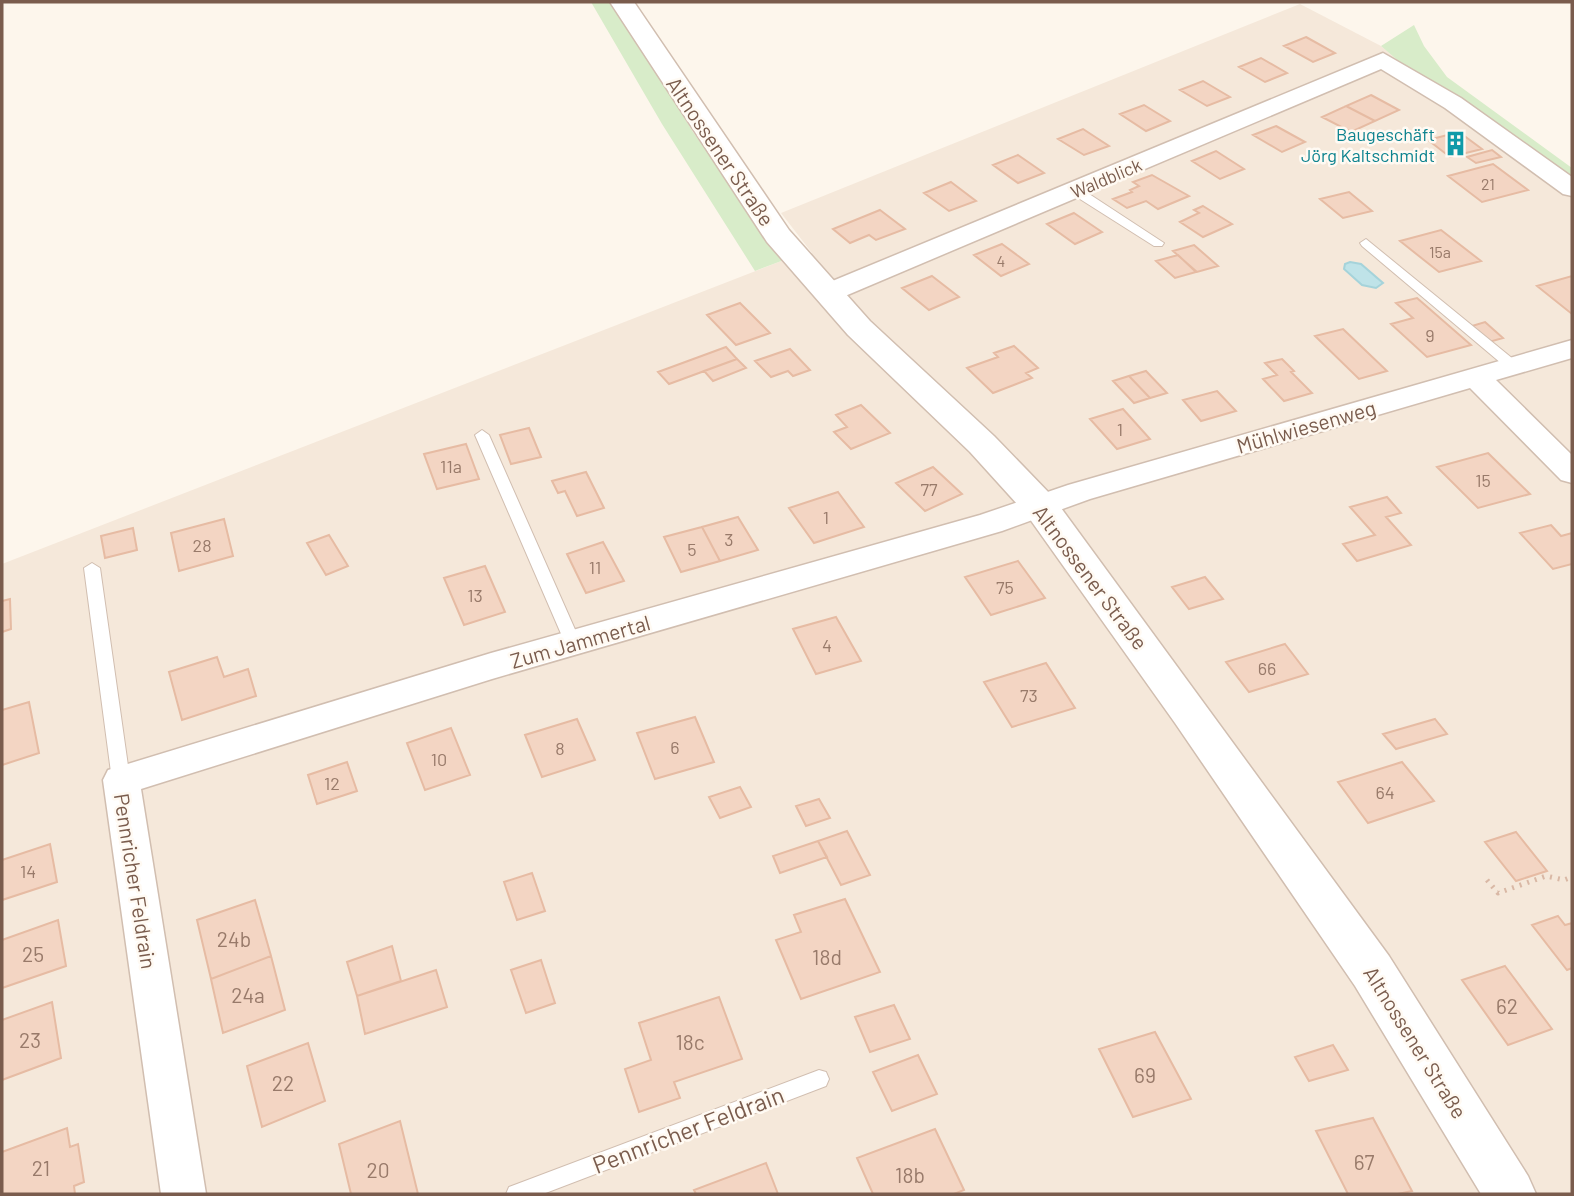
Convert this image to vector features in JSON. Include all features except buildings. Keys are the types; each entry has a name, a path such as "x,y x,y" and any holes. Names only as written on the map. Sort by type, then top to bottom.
{"street":[{"name":"Altnossener Straße","path":"622,2 778,236 859,328 982,444 1040,506 1176,693 1371,971 1510,1194"},
{"name":"Waldblick","path":"828,293 1383,60 1453,103 1572,189"},
{"name":"Mühlwiesenweg","path":"1040,506 1572,349"},
{"path":"1476,377 1572,473"},
{"name":"Zum Jammertal","path":"121,779 1040,506"},
{"name":"Pennricher Feldrain","path":"121,779 183,1194"}],"lane":[{"path":"1076,191 1158,243"},
{"path":"1366,243 1513,366"},
{"path":"482,435 573,643"},
{"name":"Pennricher Feldrain","path":"92,568 121,779"},
{"name":"Pennricher Feldrain","path":"517,1194 818,1079"}],"path":[{"path":"1487,880 1498,893 1546,876 1564,880 1572,877"}],"shaded area":[{"path":"1300,4 1381,46 1410,71 1456,99 1572,183 1572,1194 2,1194 2,564 784,260 812,253 781,213"}],"green space":[{"path":"591,2 613,2 693,132 784,260 755,271 662,124"},
{"path":"1414,25 1424,46 1447,77 1572,168 1572,183 1456,99 1410,71 1381,46"}],"water":[{"path":"1345,264 1361,264 1383,283 1376,288 1362,285 1344,269"}],"place":[{"name":"Baugeschäft Jörg Kaltschmidt","path":"1455,144"}]}
